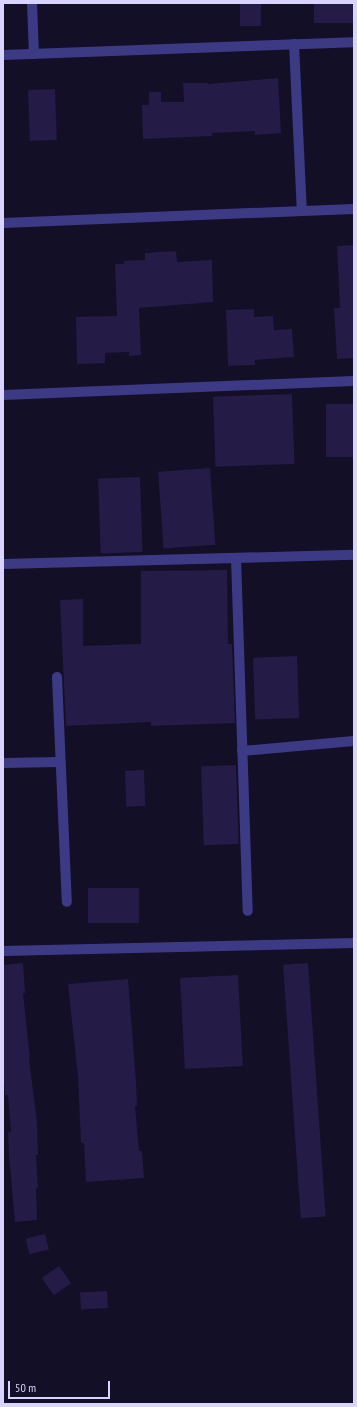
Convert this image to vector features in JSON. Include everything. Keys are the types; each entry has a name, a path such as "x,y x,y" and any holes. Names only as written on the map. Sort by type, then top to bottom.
{"street":[{"path":"32,3 34,54"},
{"path":"3,56 354,42"},
{"path":"294,44 302,210"},
{"path":"3,223 354,209"},
{"path":"3,395 354,380"},
{"path":"3,564 354,555"},
{"path":"236,558 248,910"},
{"path":"57,677 68,902"},
{"path":"242,751 354,741"},
{"path":"3,763 60,762"},
{"path":"3,951 354,942"}],"building":[{"path":"240,3 261,3 261,26 240,26"},
{"path":"314,3 354,3 354,23 314,23"},
{"path":"278,78 281,133 255,135 255,131 212,133 212,136 143,139 142,105 149,105 149,92 161,92 161,102 184,102 183,83 208,84"},
{"path":"55,89 57,140 30,141 28,90"},
{"path":"354,245 354,358 337,359 334,308 340,308 337,246"},
{"path":"176,251 177,262 212,260 213,302 139,308 141,355 129,356 129,352 105,353 105,363 77,364 76,317 117,316 115,264 124,264 124,261 145,260 145,253"},
{"path":"254,309 254,317 273,316 274,330 292,329 294,357 255,360 255,365 228,366 226,310"},
{"path":"292,394 294,464 215,467 213,397"},
{"path":"326,404 354,404 354,457 326,457"},
{"path":"210,468 215,545 163,548 158,472"},
{"path":"140,477 143,552 101,553 98,478"},
{"path":"227,570 228,644 232,644 235,723 151,726 151,722 66,726 60,600 83,599 83,646 141,644 141,571"},
{"path":"297,656 299,718 255,719 253,658"},
{"path":"236,765 239,844 204,845 201,766"},
{"path":"144,770 145,806 126,807 125,771"},
{"path":"88,888 139,888 139,923 88,923"},
{"path":"23,963 25,993 23,993 37,1122 38,1155 36,1155 38,1188 36,1188 37,1220 15,1222 9,1156 8,1132 11,1132 8,1095 5,1095 3,1071 3,965"},
{"path":"308,963 326,1216 301,1218 283,965"},
{"path":"238,975 243,1066 185,1069 180,978"},
{"path":"128,979 136,1082 137,1106 135,1106 139,1151 142,1151 144,1178 86,1182 84,1143 81,1143 78,1077 68,984"},
{"path":"45,1234 49,1250 29,1254 26,1239"},
{"path":"59,1266 71,1283 54,1295 42,1278"},
{"path":"107,1291 108,1308 81,1309 80,1292"}]}
